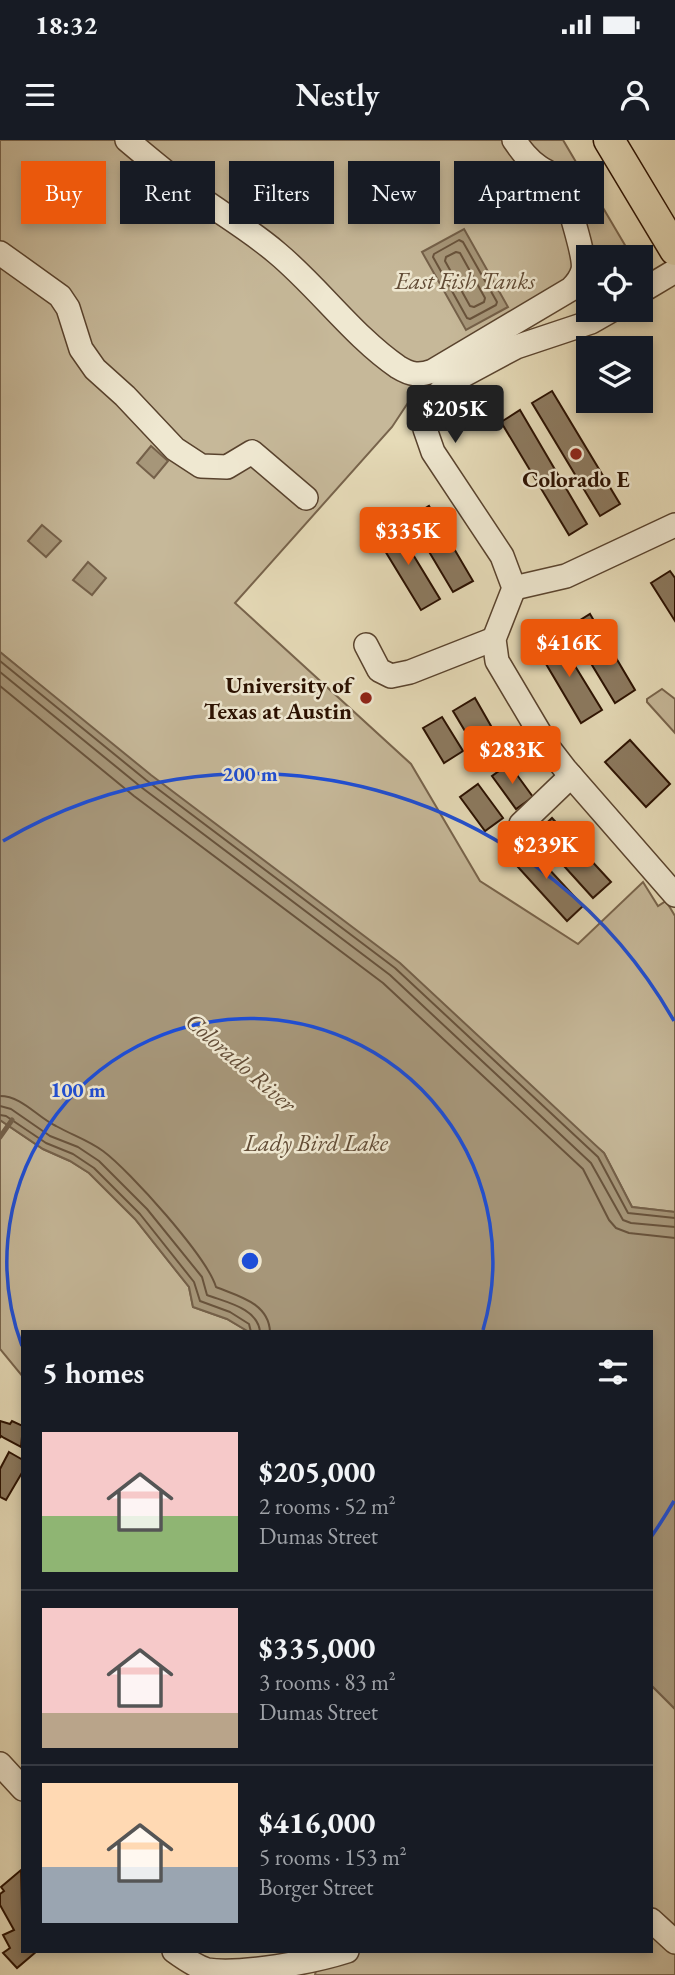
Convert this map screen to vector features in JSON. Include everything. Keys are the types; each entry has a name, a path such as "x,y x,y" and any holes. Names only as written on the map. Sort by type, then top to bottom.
{"main road":[{"path":"609,140 675,250"}],"street":[{"path":"127,140 185,187 249,230 280,255 378,351 412,374 421,375 433,371 571,289 581,274 582,255 563,185 555,176 526,156 514,140"},
{"path":"0,253 60,296 68,308 81,349 95,369 176,449 201,466 226,467 252,452 306,498"},
{"path":"653,284 675,271"},
{"path":"592,322 516,347 447,384 429,405 425,429 433,452 502,556 513,588 494,639 497,661 548,747 675,895"},
{"path":"513,588 566,576 675,524"},
{"path":"366,645 379,670 391,676 410,672 494,639"},
{"path":"521,824 571,776"},
{"path":"0,1764 21,1787"},
{"path":"653,1922 675,1942"},
{"path":"176,1953 189,1963 210,1971 239,1973 268,1970 339,1953"}],"shaded area":[{"path":"0,140 563,140 575,161 454,161 454,224 604,224 604,210 625,245 576,245 576,298 530,316 431,368 392,427 235,603 411,764 480,881 578,944 643,882 658,906 666,901 675,916 675,1212 632,1207 604,1153 0,652"},
{"path":"662,689 675,699 675,733 647,702 647,699"},
{"path":"0,1120 43,1149 89,1173 135,1219 189,1287 193,1307 227,1319 246,1330 21,1330 21,1375 0,1349"},
{"path":"653,1687 675,1709 675,1975 315,1975 320,1953 653,1953"}],"water":[{"name":"East Fish Tanks","path":"464,229 508,307 466,330 422,252"},
{"path":"151,446 168,461 154,478 137,463"},
{"path":"42,525 61,541 46,557 28,541"},
{"path":"88,562 106,578 92,595 73,580"},
{"name":"Lady Bird Lake","path":"0,652 151,775 400,963 604,1153 632,1207 675,1212 675,1709 653,1687 653,1330 246,1330 227,1319 193,1307 189,1287 135,1219 89,1173 43,1149 0,1120"}],"building":[{"name":"Colorado E","path":"552,391 620,504 600,516 532,403"},
{"name":"Colorado E","path":"520,410 587,524 569,535 501,422"},
{"path":"429,506 473,581 453,592 409,518"},
{"path":"395,525 440,599 421,610 376,536"},
{"path":"670,571 675,578 675,621 651,583"},
{"path":"590,614 635,690 615,703 569,627"},
{"path":"556,635 602,710 581,723 536,647"},
{"path":"475,698 495,733 474,746 453,711"},
{"path":"442,717 463,751 444,763 423,728"},
{"path":"630,740 670,784 646,807 605,762"},
{"path":"509,764 533,797 516,809 492,776"},
{"path":"478,784 503,818 485,831 460,797"},
{"path":"552,818 611,882 593,898 535,834"},
{"path":"524,842 583,906 567,921 508,856"},
{"path":"0,1421 10,1424 12,1421 21,1425 21,1447 1,1436 0,1438"},
{"path":"9,1452 21,1459 21,1474 6,1500 0,1497 0,1469"},
{"path":"21,1870 21,1953 35,1953 17,1968 3,1953 10,1948 3,1935 14,1930 0,1905 0,1894 4,1891 1,1887"}],"waterway":[{"path":"0,1137 12,1120"}],"place":[{"name":"Colorado E","path":"576,454"},
{"name":"University of Texas at Austin","path":"366,698"}],"water label":[{"name":"Colorado River","path":"241,1062"}]}
